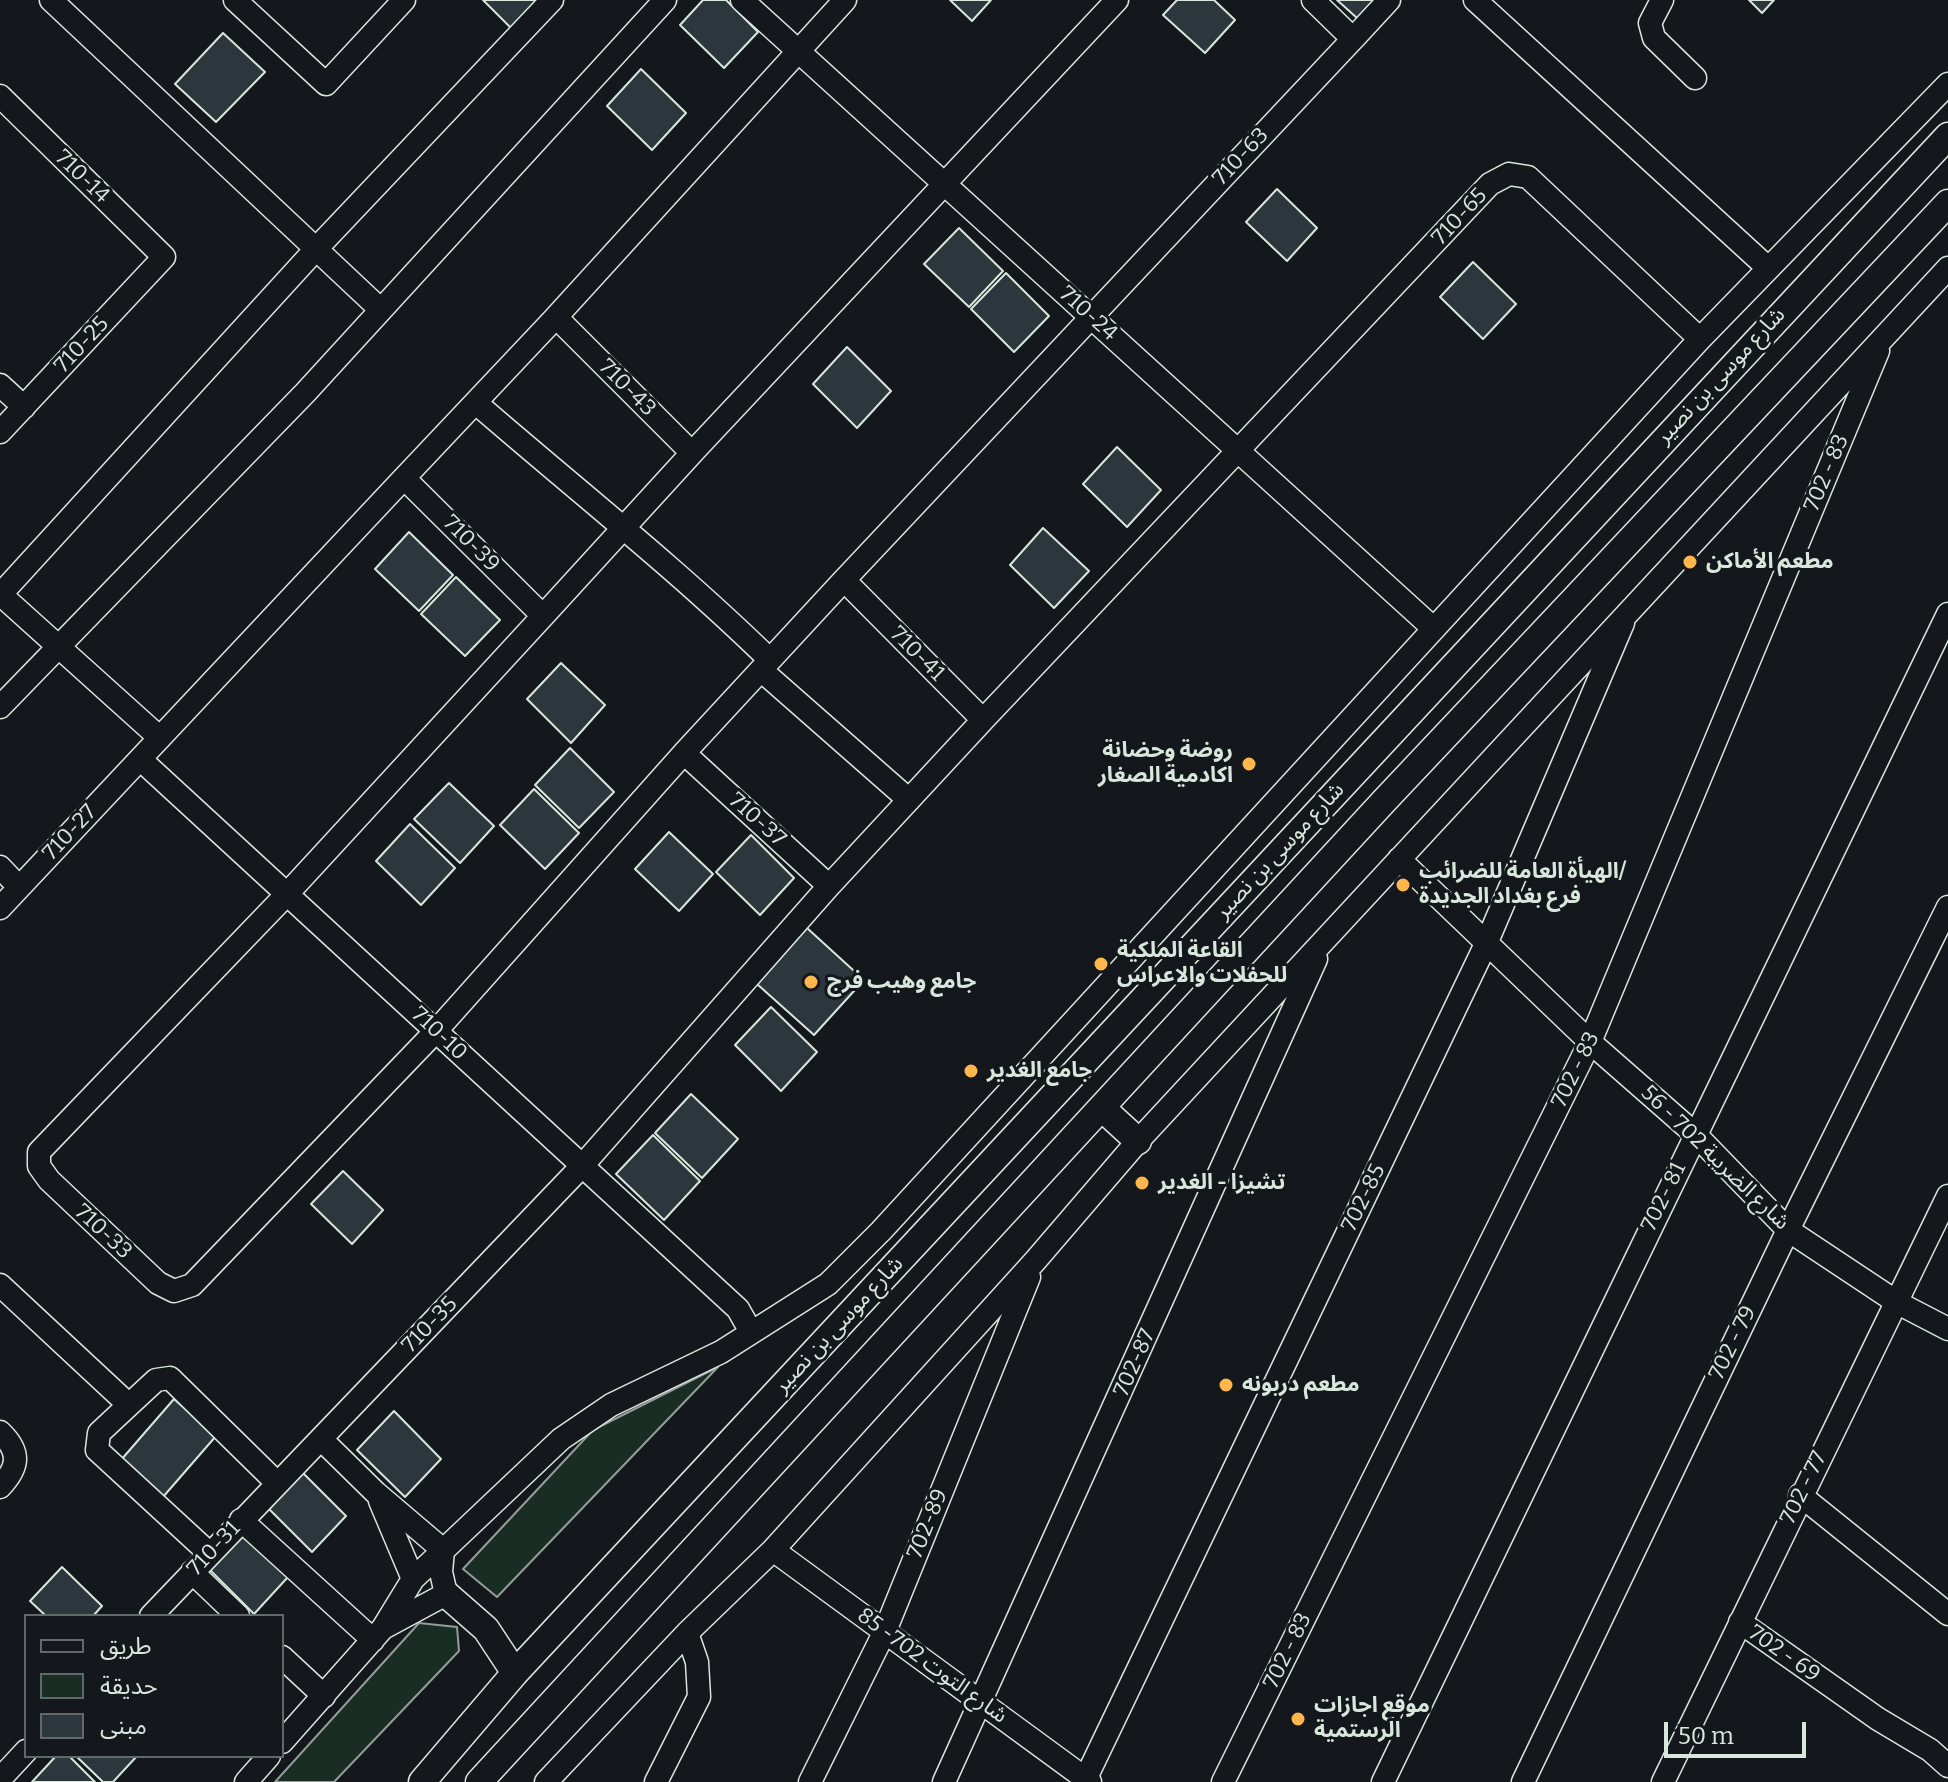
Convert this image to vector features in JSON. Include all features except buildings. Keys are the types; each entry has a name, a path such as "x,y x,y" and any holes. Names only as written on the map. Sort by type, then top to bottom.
{"main road":[{"name":"شارع موسى بن نصير","path":"422,1782 515,1673 1948,136"},
{"name":"شارع موسى بن نصير","path":"479,1782 1417,765 1948,203"},
{"path":"1102,1108 1138,1141"},
{"path":"446,1594 486,1629 515,1673"}],"street":[{"path":"51,0 381,310"},
{"path":"235,0 326,84 404,0"},
{"path":"160,738 0,594 316,249 552,0"},
{"path":"0,707 305,393 665,0"},
{"name":"710-24","path":"742,0 1433,628"},
{"path":"140,759 556,317 845,0"},
{"path":"287,894 692,453 1117,0"},
{"path":"1313,0 1353,39"},
{"name":"710-63","path":"1091,317 1389,0"},
{"path":"1475,0 1768,268"},
{"path":"1662,0 1650,23 1654,38 1695,78"},
{"path":"284,1740 378,1634 413,1579 561,1439 611,1405 721,1352 828,1284 881,1231 1700,339 1948,84"},
{"name":"710-14","path":"0,96 164,257"},
{"name":"710-65","path":"1240,452 1490,184 1509,174 1528,177 1700,339"},
{"name":"710-25","path":"0,432 164,257"},
{"path":"546,1782 687,1633 773,1550 1035,1261 1138,1141 1323,944 1630,607 1948,268"},
{"name":"710-43","path":"556,317 692,453"},
{"path":"436,1031 684,753 1091,317"},
{"name":"702 - 83","path":"1223,1782 1590,1042 1883,338"},
{"path":"0,385 24,407"},
{"path":"476,403 622,530 697,589 765,665 909,800"},
{"path":"582,1166 829,886 1240,452"},
{"name":"710-39","path":"404,478 543,616"},
{"name":"710-41","path":"844,580 983,720"},
{"name":"702-85","path":"1087,1781 1486,944 1630,607"},
{"name":"702- 81","path":"1383,1782 1948,614"},
{"name":"710-37","path":"684,753 829,886"},
{"name":"710-10","path":"140,759 738,1309 751,1332"},
{"name":"710-27","path":"0,908 140,759"},
{"name":"شارع الضريبة 702 - 56","path":"1399,859 1590,1042 1695,1134 1788,1230 1898,1303 1948,1329"},
{"path":"0,867 19,887"},
{"name":"710-33","path":"287,894 39,1152 39,1166 49,1180 158,1283 174,1291 192,1285 436,1031"},
{"name":"702 - 79","path":"1523,1782 1788,1230 1948,907"},
{"name":"702-87","path":"944,1782 983,1703 1323,944"},
{"name":"710-35","path":"276,1482 321,1439 582,1166"},
{"name":"702 - 77","path":"1663,1782 1948,1196"},
{"name":"702-89","path":"810,1782 885,1631 1035,1261"},
{"path":"0,1285 129,1405"},
{"path":"210,1554 97,1450 99,1433 156,1380 170,1378 276,1482"},
{"path":"0,1432 12,1443 17,1460 13,1473 0,1487"},
{"path":"321,1439 376,1493 443,1550"},
{"name":"710-31","path":"153,1614 276,1482"},
{"path":"376,1493 413,1579"},
{"path":"1800,1495 1948,1614"},
{"path":"241,1520 378,1634"},
{"path":"378,1634 446,1594 441,1572 443,1550"},
{"name":"شارع التوت 702- 85","path":"773,1550 1087,1781"},
{"path":"192,1572 236,1614"},
{"name":"702 - 69","path":"1740,1622 1878,1719 1930,1750 1948,1766"},
{"path":"656,1782 699,1697 697,1662 687,1633"},
{"path":"284,1659 324,1696"},
{"path":"0,1779 24,1753"},
{"path":"246,1782 267,1758"}],"green space":[{"path":"718,1367 497,1597 463,1569 593,1430"},
{"path":"419,1623 457,1627 459,1651 334,1782 275,1782"}],"place":[{"name":"مطعم الأماكن","path":"1690,562"},
{"name":"روضة وحضانة اكادمية الصغار","path":"1249,764"},
{"name":"الهيأة العامة للضرائب/ فرع بغداد الجديدة","path":"1403,885"},
{"name":"القاعة الملكية للحفلات والاعراس","path":"1101,964"},
{"name":"جامع وهيب فرج","path":"811,982"},
{"name":"جامع الغدير","path":"971,1071"},
{"name":"تشيزا - الغدير","path":"1142,1183"},
{"name":"مطعم دربونه","path":"1226,1385"},
{"name":"موقع اجازات الرستمية","path":"1298,1719"}]}
